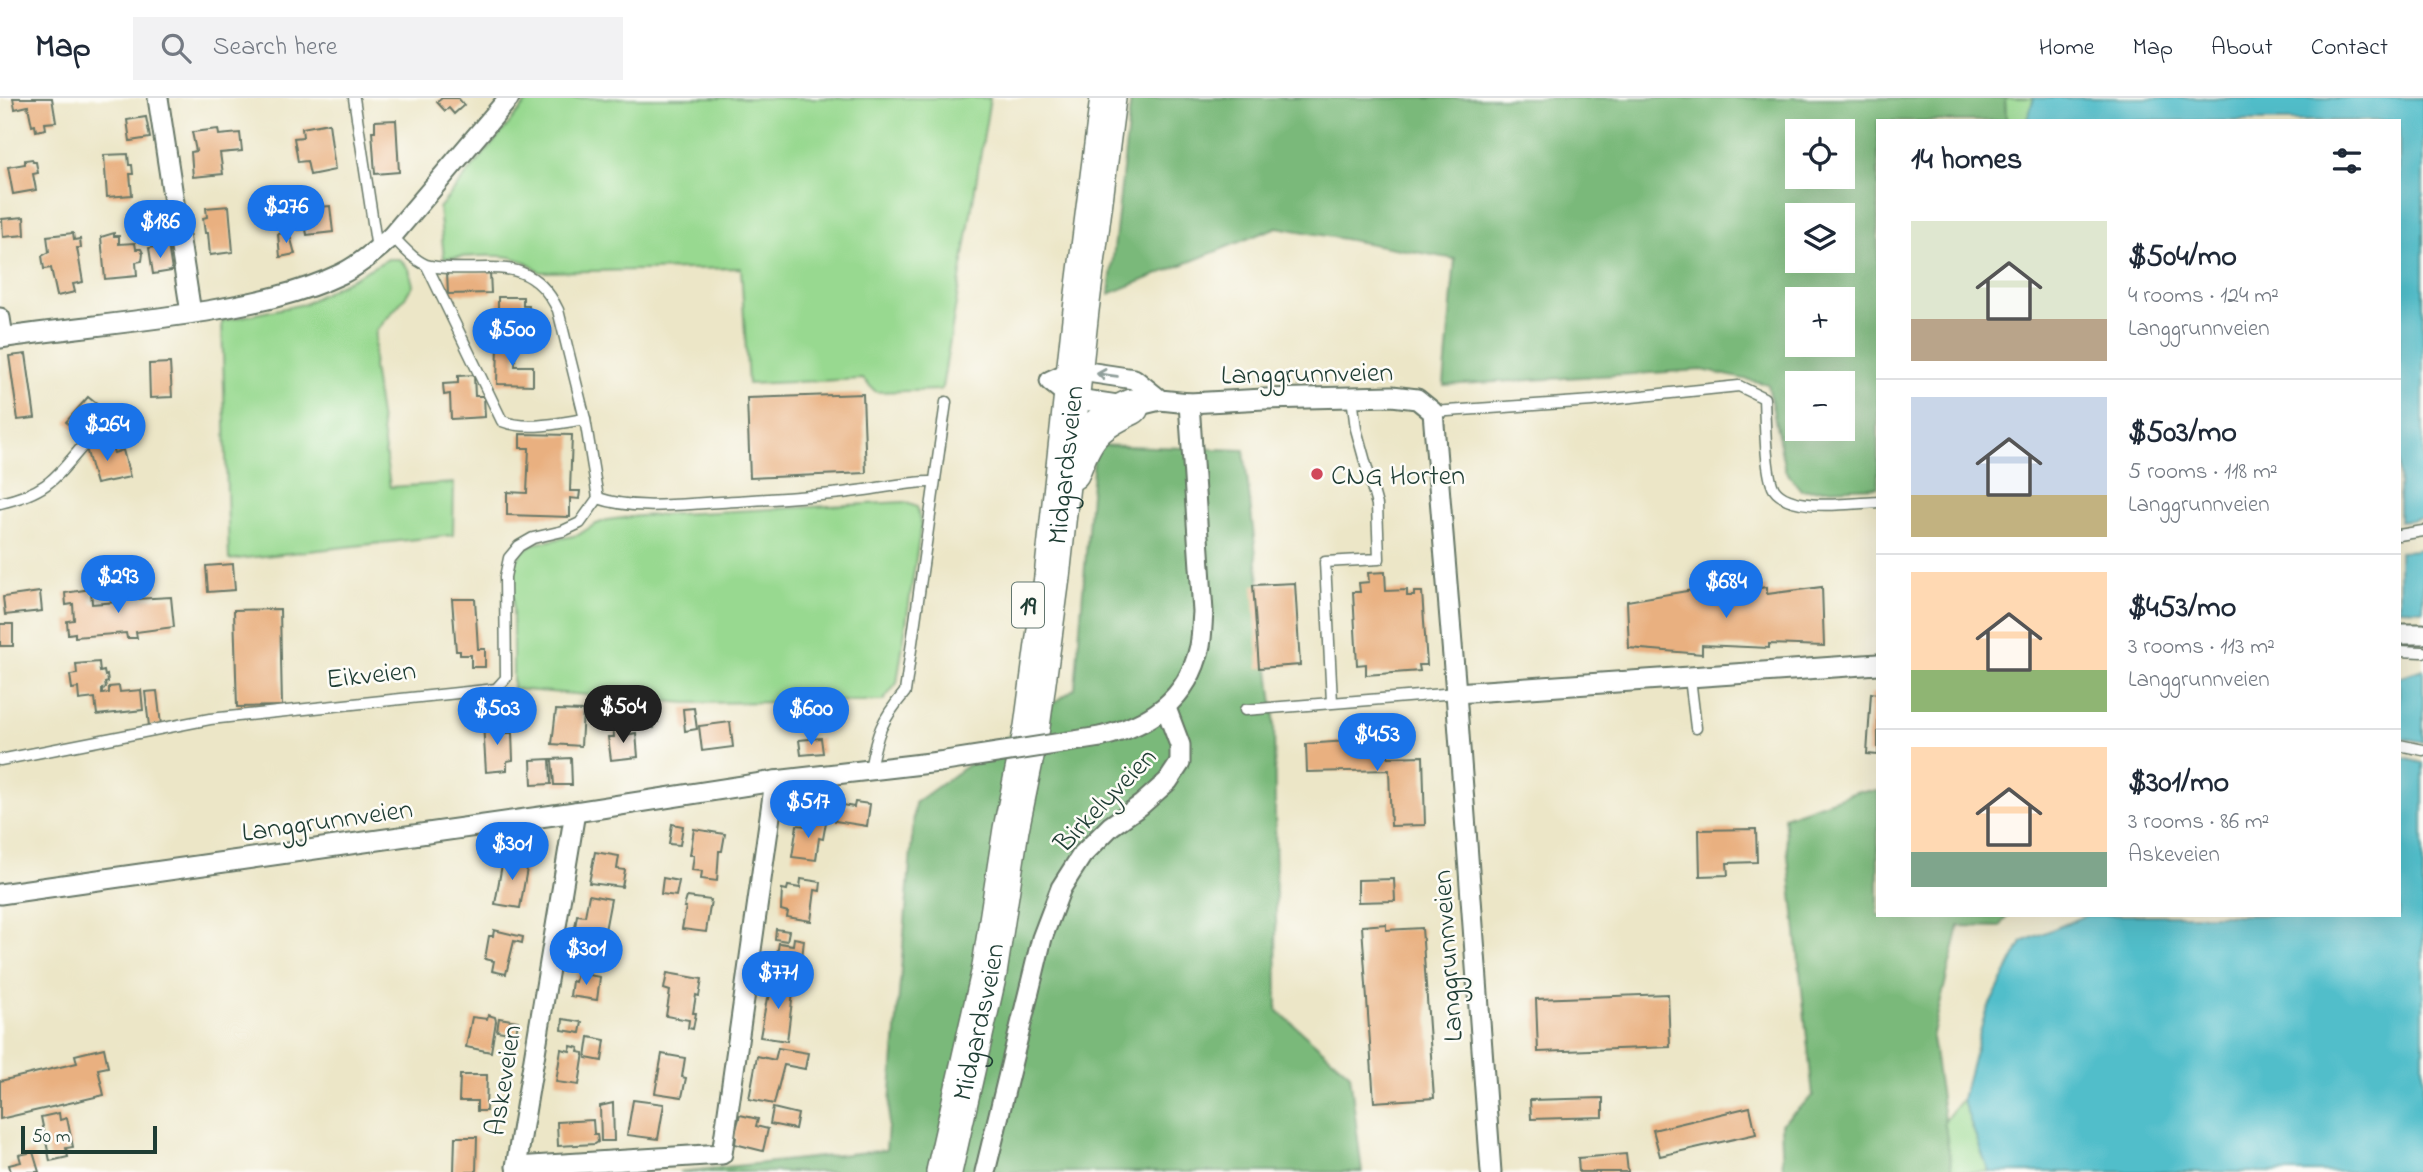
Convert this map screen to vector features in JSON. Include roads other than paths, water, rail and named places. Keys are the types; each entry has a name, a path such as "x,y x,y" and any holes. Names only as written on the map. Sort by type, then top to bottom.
{"highway":[{"name":"Midgardsveien","path":"944,1172 989,973 1011,830 1032,727 1061,502 1065,383 1088,98"},
{"name":"Midgardsveien","path":"1011,830 1015,729 1108,98"},
{"name":"19","path":"1061,502 1082,446 1089,435 1110,417 1145,403"}],"street":[{"path":"158,98 191,313"},
{"path":"1,331 191,313 257,302 299,291 343,274 393,236 505,99"},
{"path":"1065,383 1134,379 1145,403"},
{"name":"Langgrunnveien","path":"1065,383 1145,403 1392,396 1417,399 1433,412 1491,1172"},
{"name":"Langgrunnveien","path":"0,894 775,781 939,762 1100,737 1145,722 1166,708 1190,673 1200,646 1203,612 1189,403"},
{"path":"2401,635 2423,634"},
{"path":"1456,693 1876,664"},
{"name":"Birkelyveien","path":"985,1172 1042,938 1061,888 1082,855 1111,826 1141,805 1168,780 1180,762 1180,745 1166,708"},
{"name":"Askeveien","path":"575,812 516,1167 722,1154 775,781"}],"lane":[{"path":"354,98 377,250"},
{"path":"393,236 405,250 427,266 502,421 509,424 540,425 585,419"},
{"path":"427,266 515,268 551,294 558,310 585,419 598,498 620,505 684,504 790,498 934,482"},
{"path":"1433,412 1593,401 1739,386 1764,398 1769,472 1774,489 1781,495 1787,500 1803,504 1876,502"},
{"path":"1332,702 1325,562 1379,559 1377,505 1356,429 1352,397"},
{"path":"870,769 876,736 886,714 905,692 946,402"},
{"path":"0,503 24,498 44,489 58,477 87,441"},
{"name":"Eikveien","path":"0,760 210,719 450,692 496,690 506,677 505,577 509,558 519,546 533,538 563,531 580,523 598,498"},
{"path":"2401,535 2423,531"},
{"path":"2401,652 2423,652"},
{"path":"1690,677 1696,728"},
{"path":"1245,710 1456,693"},
{"path":"2401,745 2423,750"}],"water":[{"path":"2034,98 2423,98 2423,518 2401,522 2401,119 2028,119"},
{"path":"2423,549 2423,610 2401,609 2401,552"},
{"path":"2423,669 2423,742 2401,737 2401,676"},
{"path":"2401,758 2423,763 2423,1172 1989,1172 1962,1099 1985,1014 2022,942 2082,917 2401,917"}],"place":[{"name":"CNG Horten","path":"1317,474"}]}
